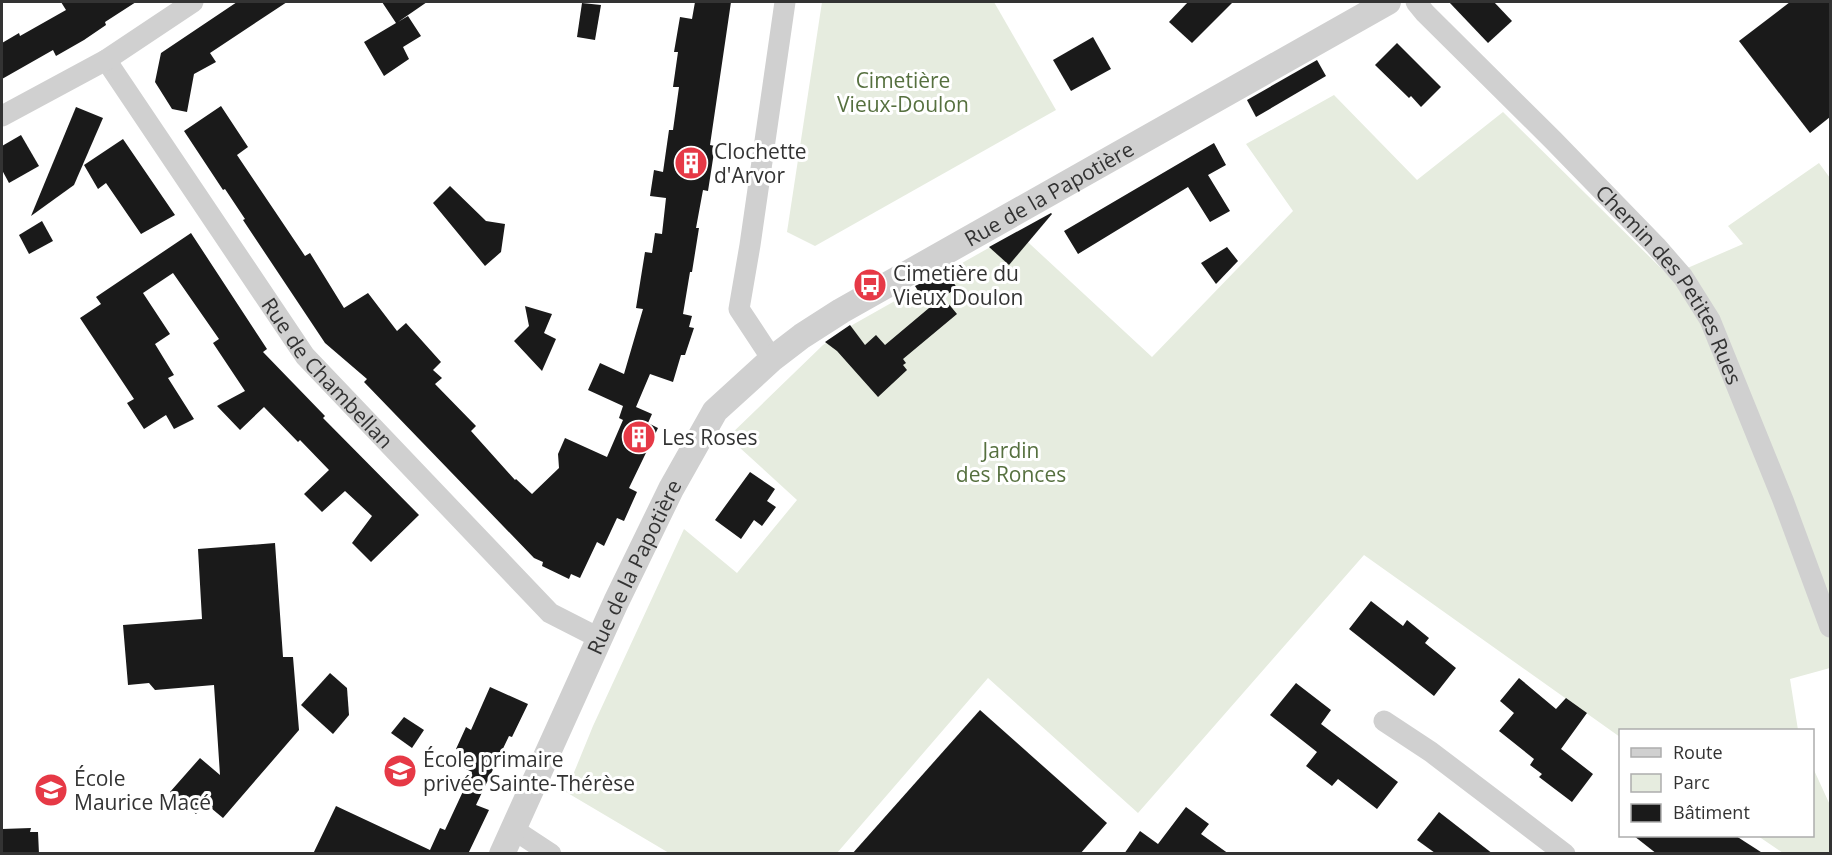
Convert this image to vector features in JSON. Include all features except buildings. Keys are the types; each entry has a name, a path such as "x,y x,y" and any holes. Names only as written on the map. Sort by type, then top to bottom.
{"street":[{"path":"2,116 106,60 193,2"},
{"path":"772,359 739,309 785,2"},
{"name":"Rue de la Papotière","path":"502,854 599,638 671,489 715,411 772,359 841,311 1388,2"},
{"name":"Chemin des Petites Rues","path":"1416,2 1425,14 1554,140 1683,277 1710,320 1783,500 1830,627"},
{"name":"Rue de Chambellan","path":"106,60 305,356 550,613 599,638"},
{"path":"1384,721 1431,752 1565,854"},
{"path":"513,829 551,854"}],"green space":[{"name":"Cimetière Vieux-Doulon","path":"822,2 994,2 1056,110 815,246 787,232"},
{"name":"Jardin des Ronces","path":"1334,95 1417,180 1503,112 1669,276 1743,244 1728,226 1819,163 1830,178 1830,668 1790,679 1798,729 1619,729 1619,736 1364,555 1138,813 988,678 837,853 669,853 566,792 593,726 684,529 737,573 797,500 728,437 823,345 854,324 1017,232 1152,357 1293,211 1246,144"},
{"path":"1814,770 1830,805 1830,853 1783,853 1759,837 1814,837"}],"place":[{"name":"Clochette d'Arvor","path":"691,163"},
{"name":"Cimetière du Vieux Doulon","path":"870,285"},
{"name":"Les Roses","path":"639,437"},
{"name":"École primaire privée Sainte-Thérèse","path":"400,771"},
{"name":"École Maurice Macé","path":"51,790"}]}
